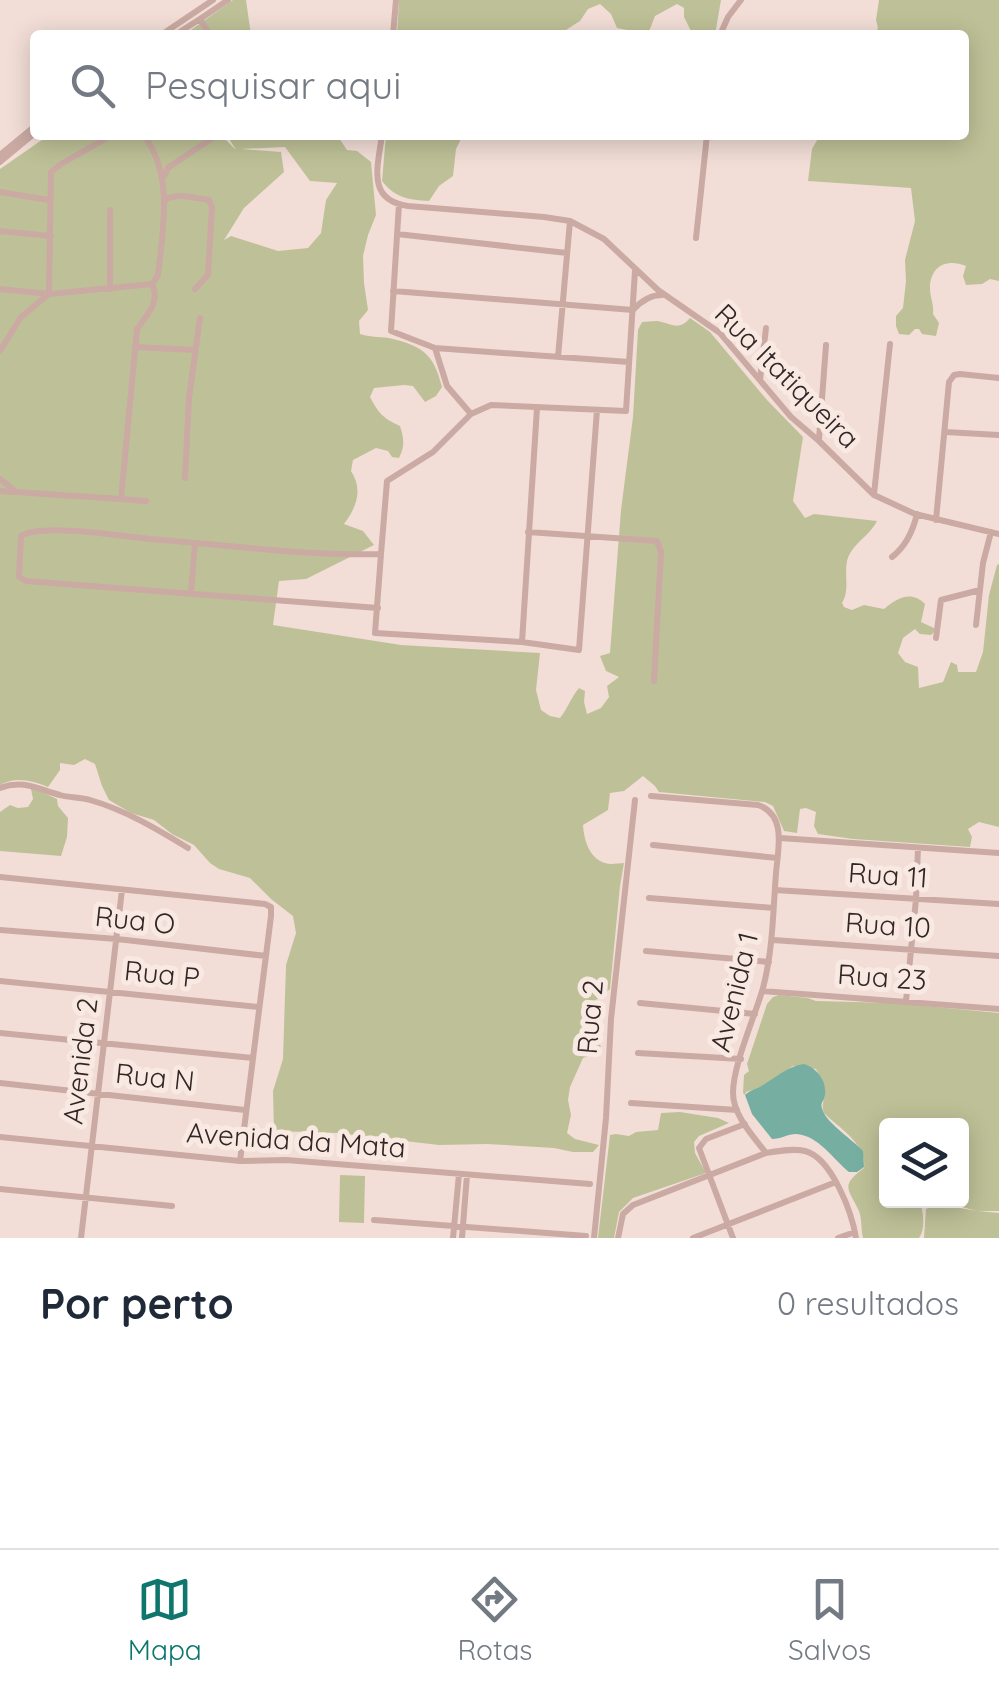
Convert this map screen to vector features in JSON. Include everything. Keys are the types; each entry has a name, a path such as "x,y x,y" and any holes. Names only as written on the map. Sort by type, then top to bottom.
{"street":[{"path":"168,30 212,0"},
{"path":"183,30 228,0"},
{"path":"393,30 396,0"},
{"path":"722,30 741,0"},
{"path":"200,19 207,30"},
{"path":"0,159 30,134"},
{"path":"1,347 21,316 49,294 51,172 103,140"},
{"path":"0,288 49,294 152,284 158,276 165,200 163,177 147,140"},
{"path":"163,177 169,166 208,140"},
{"path":"381,140 377,179 385,197 399,204 391,331 434,348 629,362"},
{"path":"696,238 706,140"},
{"path":"0,192 50,200"},
{"path":"165,200 171,196 192,197 209,200 212,208 208,275 195,289"},
{"name":"Rua Itatiqueira","path":"399,204 544,216 570,221 604,239 636,271 720,333 791,418 874,496 936,520 995,533"},
{"path":"110,210 110,289"},
{"path":"558,357 570,221"},
{"path":"0,232 51,236"},
{"path":"397,234 567,253"},
{"path":"597,410 579,650 522,642 376,633 386,481 432,452 471,414 491,405 626,411 636,271"},
{"path":"121,499 138,329 152,311 156,290 152,284"},
{"path":"394,291 633,310 646,299 659,295 676,302"},
{"path":"184,478 200,318"},
{"path":"760,382 766,328"},
{"path":"874,496 890,344"},
{"path":"819,441 826,345"},
{"path":"136,346 195,350"},
{"path":"434,348 447,386 471,414"},
{"path":"936,520 951,378 960,374 999,378"},
{"path":"522,642 537,407"},
{"path":"945,432 999,435"},
{"path":"0,480 18,492"},
{"path":"0,491 146,501"},
{"path":"892,557 907,539 917,514"},
{"path":"378,608 26,582 19,578 18,556 21,536 30,531 381,554"},
{"path":"528,532 653,539 659,544 654,681"},
{"path":"976,625 980,590 995,533"},
{"path":"192,594 195,543"},
{"path":"936,638 941,600 980,590"},
{"path":"0,788 26,784 63,796 86,798 152,826 188,848"},
{"path":"651,796 768,808 780,838 999,853"},
{"name":"Rua 2","path":"590,1237 606,1118 611,1018 635,800"},
{"name":"Avenida 1","path":"737,1110 733,1090 773,940 780,838"},
{"path":"654,844 777,858"},
{"path":"906,1001 918,848"},
{"path":"0,877 271,907 240,1161"},
{"name":"Avenida 2","path":"81,1238 122,890"},
{"name":"Rua 11","path":"775,890 999,904"},
{"path":"649,898 774,908"},
{"name":"Rua O","path":"0,930 266,956"},
{"name":"Rua 10","path":"773,940 999,956"},
{"path":"646,950 769,962"},
{"name":"Rua P","path":"0,981 260,1007"},
{"name":"Rua 23","path":"762,992 999,1009"},
{"path":"640,1003 755,1014"},
{"path":"0,1033 253,1058"},
{"path":"638,1054 741,1060"},
{"name":"Rua N","path":"0,1083 245,1110"},
{"path":"630,1103 737,1110 766,1153"},
{"path":"734,1238 699,1145 744,1124"},
{"name":"Avenida da Mata","path":"0,1136 240,1161 286,1160 590,1184"},
{"path":"618,1238 623,1214 633,1205 766,1153 784,1150 805,1151 817,1157 836,1182 856,1235 838,1238"},
{"path":"453,1238 458,1226 463,1174"},
{"path":"693,1238 836,1182"},
{"path":"0,1190 172,1206"},
{"path":"374,1220 590,1237"},
{"path":"458,1226 462,1238"}],"green space":[{"path":"233,0 246,0 250,30 191,30"},
{"path":"399,0 721,0 716,30 690,30 684,8 677,4 655,16 650,30 617,28 611,14 600,4 588,9 580,21 566,30 397,30"},
{"path":"879,0 999,0 999,281 990,279 966,285 966,266 952,263 936,269 930,288 933,314 939,323 936,336 922,334 919,329 909,335 899,334 896,326 896,316 903,308 905,260 915,221 911,188 808,181 812,149 817,140 969,140 969,30 877,30"},
{"path":"42,140 226,140 236,150 230,140 340,140 347,150 357,151 371,162 376,215 363,256 368,310 359,321 360,334 393,339 420,350 431,360 442,387 425,402 413,386 374,388 370,397 376,408 400,426 402,450 399,458 376,448 353,460 351,471 357,484 357,498 344,524 363,531 374,545 306,579 279,581 273,625 401,645 540,653 536,690 541,710 560,718 579,688 585,691 587,714 601,708 609,697 607,686 619,677 606,671 600,656 610,653 638,330 642,322 678,326 690,318 710,332 803,437 793,501 805,518 814,514 877,521 849,555 842,603 852,610 864,605 884,609 899,599 915,597 925,604 921,622 934,628 934,632 920,634 915,629 903,638 898,653 905,662 918,667 919,688 943,682 951,662 957,665 958,672 976,672 983,652 989,595 999,564 999,827 979,822 968,829 972,837 970,847 818,834 814,826 816,812 806,808 800,809 797,833 784,831 773,806 765,802 659,792 643,776 624,791 610,793 608,810 583,825 586,842 595,857 607,864 624,863 610,989 592,1005 588,1017 590,1030 601,1046 596,1054 583,1058 568,1100 571,1115 567,1133 599,1145 593,1152 487,1144 439,1145 336,1133 274,1131 273,1091 283,1059 286,965 296,933 293,916 250,878 219,869 194,845 154,820 109,800 95,764 85,759 74,765 60,763 60,770 48,787 18,780 0,785 0,169","holes":["285,147 310,181 337,183 326,200 321,233 308,248 278,251 231,236 224,240 244,208 284,172 281,152 241,149"]},
{"path":"386,140 460,140 453,176 439,186 429,201 403,197 382,181"},
{"path":"31,789 57,799 68,818 61,856 0,851 0,812 10,805 28,807 33,799"},
{"path":"773,997 999,1013 999,1211 978,1211 999,1213 999,1238 924,1238 926,1209 977,1211 966,1208 969,1208 969,1118 879,1118 879,1208 922,1208 923,1230 919,1238 863,1238 860,1214 848,1188 864,1168 864,1159 851,1137 824,1113 825,1088 816,1069 793,1066 763,1086 743,1093 747,1064 767,1004"},
{"path":"680,1112 729,1123 694,1142 695,1153 706,1173 633,1198 619,1212 614,1238 598,1238 610,1135 658,1130 661,1113"},
{"path":"340,1175 365,1176 364,1223 339,1222"}],"water":[{"path":"804,1064 823,1080 825,1095 821,1106 825,1116 863,1151 864,1167 857,1172 849,1172 804,1135 772,1139 752,1114 745,1095"}]}
